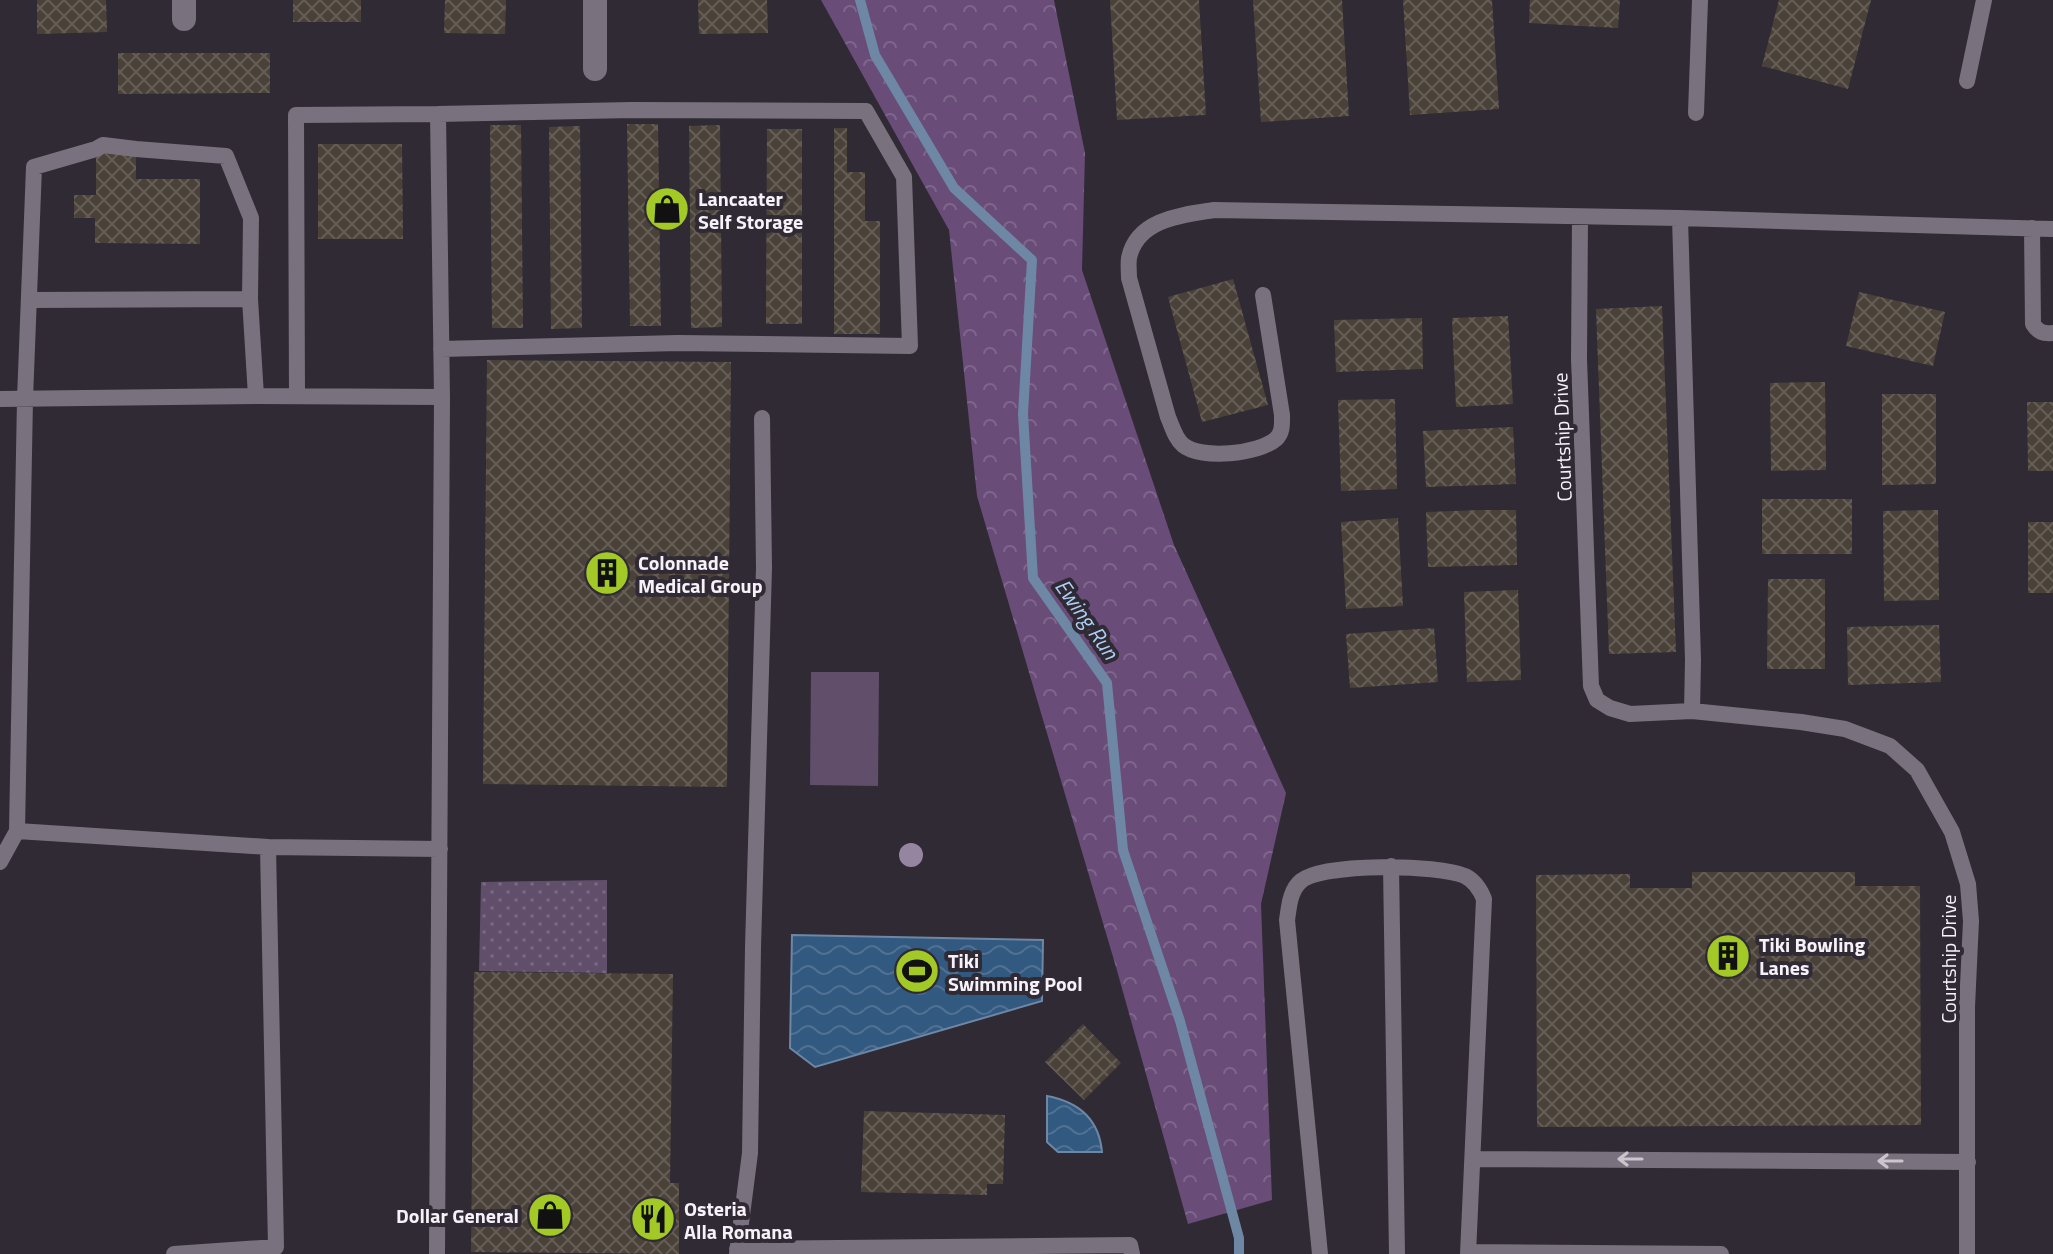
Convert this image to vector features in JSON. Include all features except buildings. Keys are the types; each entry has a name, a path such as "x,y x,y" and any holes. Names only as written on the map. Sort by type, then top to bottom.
{"street":[{"path":"595,0 595,69"}],"lane":[{"path":"1696,113 1700,0"},
{"path":"1967,81 1984,0"},
{"path":"297,396 296,115 632,110 866,111 904,177 910,346 678,343 441,349"},
{"path":"437,1254 442,397 438,114"},
{"path":"0,862 17,831 25,399 34,167 103,145 226,156 251,218 250,299 256,396"},
{"path":"1263,295 1282,430 1275,440 1247,451 1223,454 1185,447 1168,417 1129,278 1129,259 1137,240 1171,217 1214,210 1680,218 2053,229"},
{"name":"Courtship Drive","path":"1580,218 1579,359 1591,686 1597,700 1630,714 1692,711 1845,729 1890,746 1917,770 1952,832 1968,884 1971,921 1967,1007 1967,1254"},
{"path":"1680,218 1692,711"},
{"path":"2032,228 2033,324 2037,330 2053,333"},
{"path":"29,300 250,299"},
{"path":"0,399 442,397"},
{"path":"762,418 764,568 750,1153 737,1251 1130,1245 1132,1254"},
{"path":"17,831 268,847 440,849"},
{"path":"174,1254 276,1247 268,847"},
{"path":"1391,866 1397,1254"},
{"path":"1320,1254 1288,936 1289,905 1295,887 1305,878 1326,872 1391,866 1451,872 1467,877 1479,888 1484,899 1468,1253 1721,1254"},
{"path":"1473,1159 1968,1162"}],"shaded area":[{"path":"811,672 879,672 878,786 810,785"},
{"path":"607,880 607,973 479,971 481,882"}],"green space":[{"path":"821,0 1054,0 1085,153 1082,270 1174,545 1286,793 1261,904 1272,1200 1188,1224 977,496 949,230"}],"water":[{"name":"Tiki Swimming Pool","path":"792,935 1043,940 1042,1001 815,1067 790,1048"},
{"path":"1047,1096 1078,1108 1092,1121 1102,1152 1058,1152 1047,1142"}],"waterway":[{"name":"Ewing Run","path":"860,0 875,55 954,188 1032,260 1023,414 1033,578 1107,683 1123,850 1180,1021 1239,1238 1239,1254"}],"place":[{"name":"Lancaater Self Storage","path":"667,209"},
{"name":"Colonnade Medical Group","path":"607,573"},
{"name":"Tiki Bowling Lanes","path":"1728,956"},
{"name":"Tiki Swimming Pool","path":"917,971"},
{"name":"Dollar General","path":"550,1215"},
{"name":"Osteria Alla Romana","path":"653,1219"}]}
